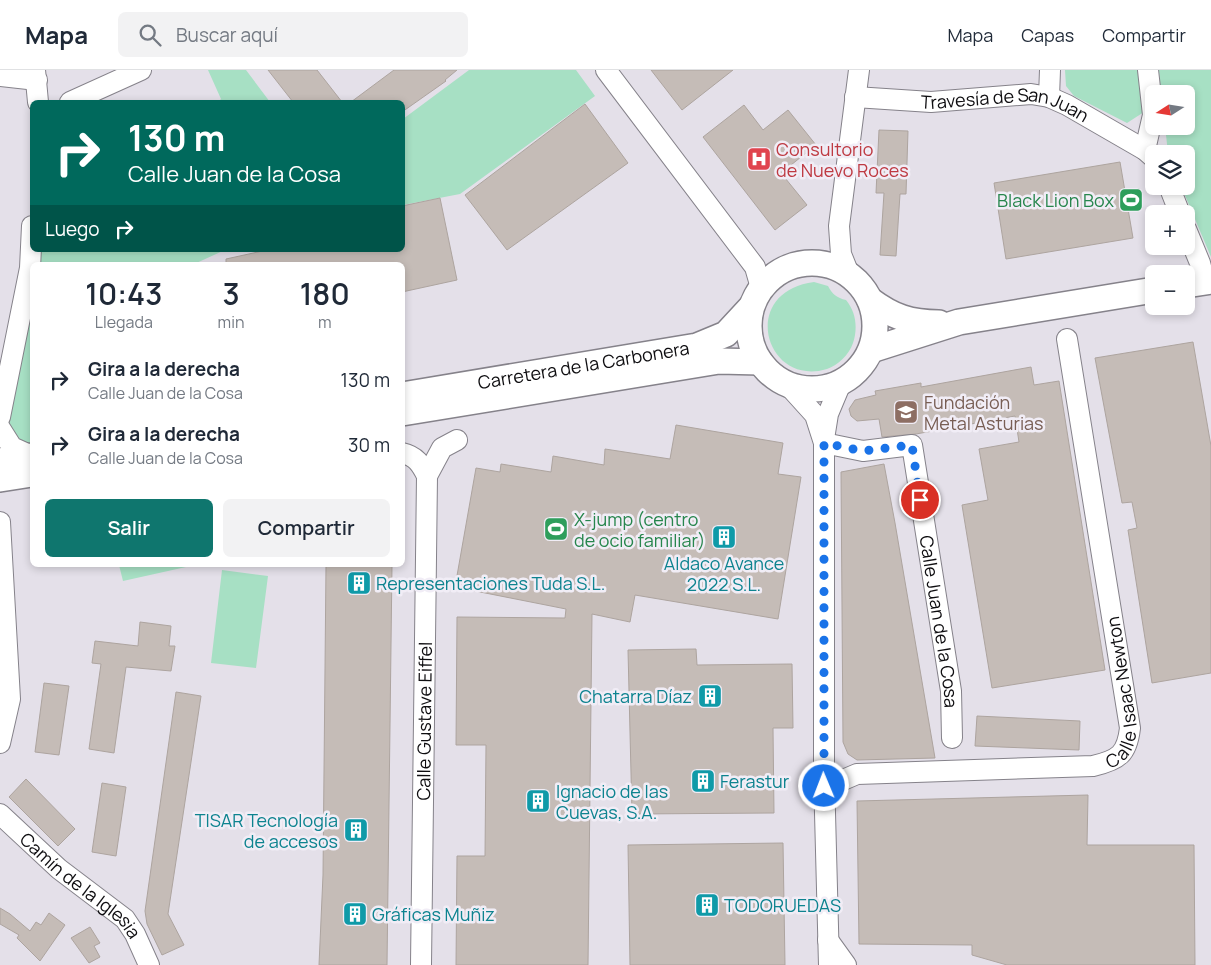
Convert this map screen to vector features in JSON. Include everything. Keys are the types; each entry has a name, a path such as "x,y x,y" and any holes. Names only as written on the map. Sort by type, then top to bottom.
{"street":[{"path":"76,99 141,70"},
{"path":"606,70 755,267 756,297 748,326 751,345 760,362 787,384 814,415 824,443"},
{"path":"849,274 840,247 838,226 858,70"},
{"path":"1049,97 1050,70"},
{"path":"1148,70 1152,115 1150,145"},
{"path":"0,76 36,75 38,100"},
{"name":"Travesía de San Juan","path":"855,97 930,102 1015,94 1049,97 1145,152"},
{"path":"1195,251 1200,263 1201,283"},
{"path":"756,297 779,271 802,263 827,264 849,274 862,286 870,300 876,325 871,350 856,373 841,383 822,389 802,389 787,384"},
{"path":"0,417 30,268"},
{"path":"871,350 959,322 1145,291"},
{"name":"Carretera de la Carbonera","path":"405,395 697,346 726,334 756,297"},
{"path":"870,300 886,312 911,322 959,322"},
{"name":"Calle Isaac Newton","path":"824,796 843,780 857,774 1093,766 1112,762 1128,746 1130,728 1067,339"},
{"name":"Carretera de la Carbonera","path":"405,413 719,362 760,362"},
{"path":"829,965 824,796 824,443 828,414 841,383"},
{"path":"0,428 12,447 30,455"},
{"name":"Calle Gustave Eiffel","path":"422,965 427,476 442,448 457,440"},
{"name":"Calle Juan de la Cosa","path":"824,443 863,451 912,445 951,691 952,738"},
{"path":"405,453 421,463 427,476"},
{"path":"0,461 30,456"},
{"path":"0,479 30,474"},
{"path":"0,522 10,699 0,743"},
{"name":"Calle Isaac Newton","path":"824,750 834,762 857,774"},
{"name":"Camín de la Iglesia","path":"0,814 59,869 125,919 135,934 149,965"},
{"path":"828,940 846,965"}],"green space":[{"path":"208,70 246,70 268,100 220,100"},
{"path":"469,70 576,70 595,96 460,194 405,205 405,118"},
{"path":"1065,70 1139,70 1144,112 1127,123 1074,96 1066,86"},
{"path":"1159,70 1211,70 1211,257 1195,219 1195,205 1189,205 1185,195 1195,195 1195,145 1167,145 1166,135 1195,135 1195,85 1160,85"},
{"path":"32,252 221,252 199,262 30,262 30,454 0,417"},
{"path":"814,282 828,286 835,295 846,300 854,315 855,337 846,355 839,362 827,369 806,371 788,365 776,352 769,336 768,319 775,302 790,289"},
{"path":"120,567 186,567 123,581"},
{"path":"222,570 268,576 256,668 211,663"}],"building":[{"path":"268,70 317,70 340,100 291,100"},
{"path":"394,70 457,70 446,81 405,110 405,100 354,100"},
{"path":"651,70 733,70 682,110"},
{"path":"585,104 628,163 507,250 465,195"},
{"name":"Consultorio de Nuevo Roces","path":"744,105 763,130 788,110 816,145 781,173 807,205 775,230 703,137"},
{"path":"879,130 908,131 906,194 900,194 896,256 880,255 884,193 876,193"},
{"path":"1120,162 1133,238 1006,259 994,183"},
{"path":"440,198 457,280 405,291 405,262 226,262 226,259 258,252 405,252 405,205"},
{"path":"1193,342 1211,446 1211,673 1152,683 1128,530 1137,528 1132,502 1122,503 1095,358"},
{"path":"1031,367 1034,385 1059,381 1105,670 992,688 962,505 988,500 979,449 1019,442 1015,416 916,434 882,437 879,419 857,421 851,416 849,409 855,400 876,395 875,391 921,383 921,387"},
{"path":"676,425 783,443 778,474 801,477 778,619 635,595 630,622 592,614 588,965 456,965 457,856 485,856 486,745 456,745 457,617 565,618 566,609 455,587 476,468 500,472 501,464 551,472 553,456 604,465 605,449 670,459"},
{"path":"884,464 935,758 857,760 848,754 843,742 841,472"},
{"path":"326,567 392,567 387,965 319,965 323,875"},
{"path":"140,622 171,626 169,646 175,646 171,671 126,667 114,753 89,749 101,664 92,663 95,641 138,646"},
{"path":"696,649 697,665 792,664 793,728 773,728 774,813 632,814 628,650"},
{"path":"44,683 69,686 59,755 35,752"},
{"path":"176,692 201,696 168,914 184,945 162,955 147,924 145,911"},
{"path":"977,716 1080,721 1079,750 975,746"},
{"path":"26,779 75,829 58,846 9,797"},
{"path":"102,783 126,787 116,856 92,852"},
{"path":"1088,795 1087,845 1194,845 1195,965 1007,965 972,955 972,945 859,944 857,801"},
{"name":"TODORUEDAS","path":"783,843 785,965 630,965 628,845"},
{"path":"0,908 30,931 36,922 41,925 49,913 65,925 40,961 17,938 19,935 0,924"},
{"path":"90,927 100,943 94,946 100,957 89,963 71,938"}],"place":[{"name":"Consultorio de Nuevo Roces","path":"759,159"},
{"name":"Black Lion Box","path":"1131,200"},
{"name":"Fundación Metal Asturias","path":"906,412"},
{"name":"X-jump (centro de ocio familiar)","path":"556,529"},
{"name":"Aldaco Avance 2022 S.L.","path":"724,537"},
{"name":"Representaciones Tuda S.L.","path":"359,583"},
{"name":"Chatarra Díaz","path":"710,696"},
{"name":"Ferastur","path":"703,781"},
{"name":"Ignacio de las Cuevas, S.A.","path":"538,801"},
{"name":"TISAR Tecnología de accesos","path":"356,830"},
{"name":"TODORUEDAS","path":"707,905"},
{"name":"Gráficas Muñiz","path":"355,914"}],"route":[{"path":"824,786 822,496 824,443 863,451 912,445 920,500"}]}
